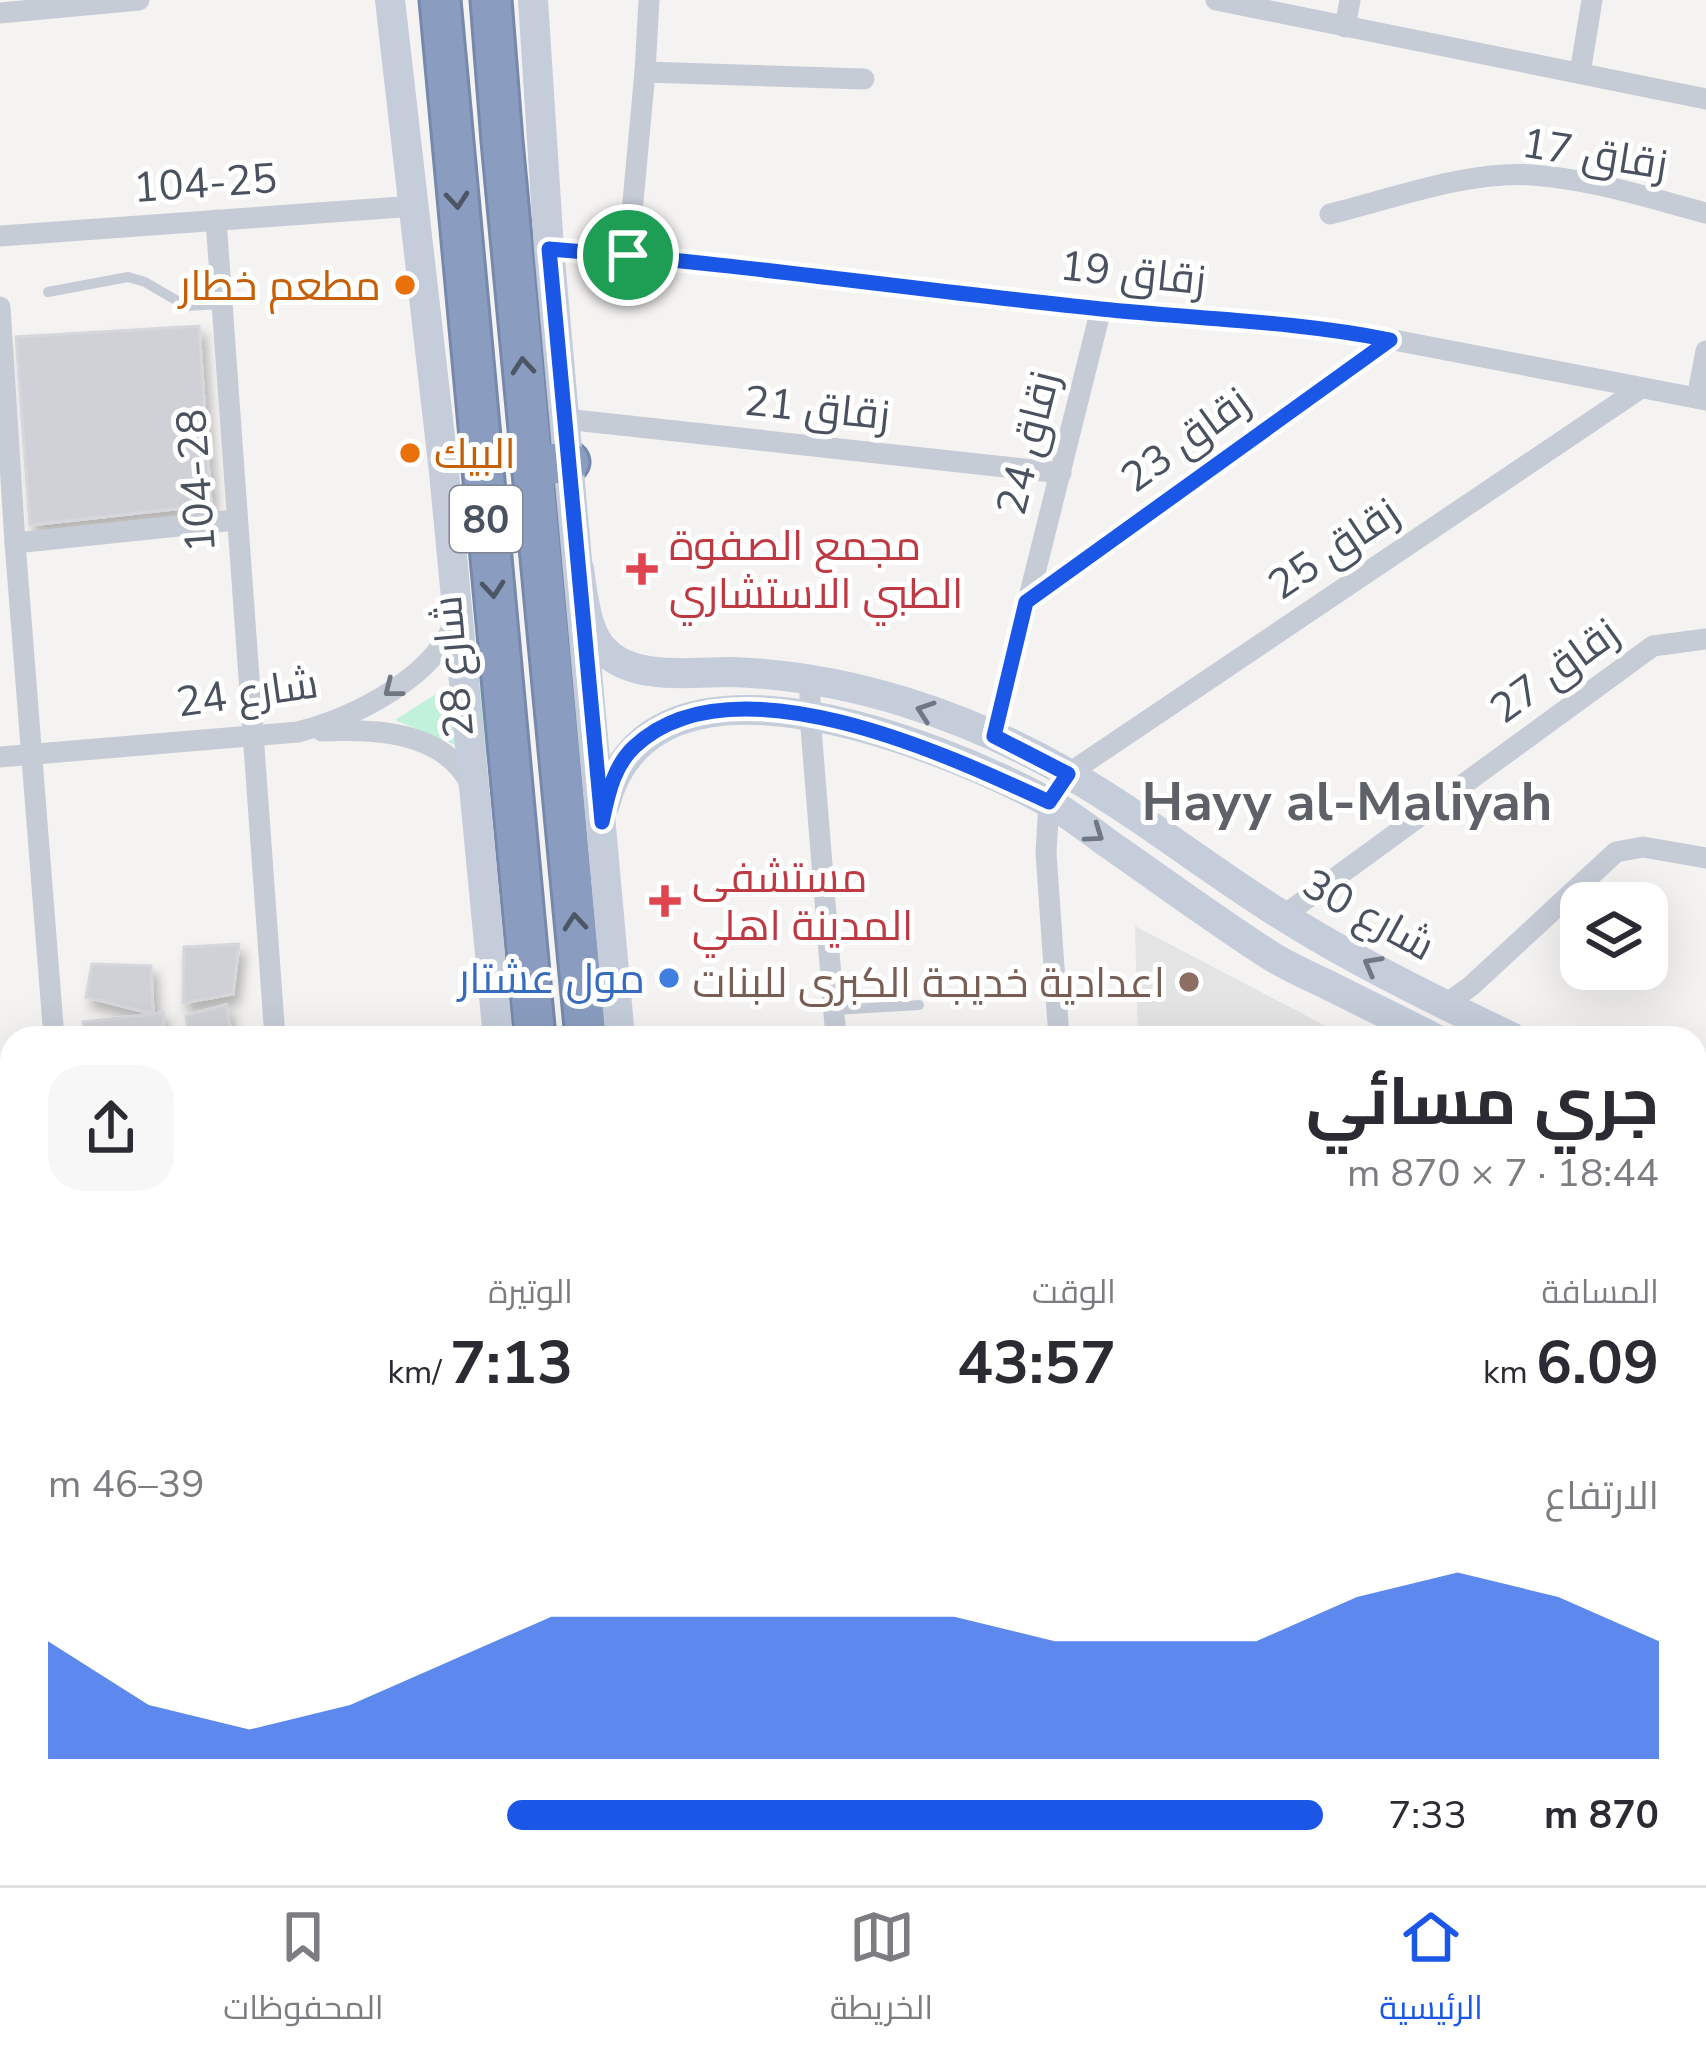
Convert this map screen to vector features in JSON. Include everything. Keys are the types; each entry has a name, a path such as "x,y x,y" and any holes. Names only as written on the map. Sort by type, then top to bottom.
{"highway":[{"name":"شارع 28","path":"440,0 452,148 463,471 533,1026"},
{"name":"80","path":"491,0 502,141 551,464 585,1026"},
{"path":"452,148 502,141"}],"main road":[{"path":"389,0 415,206 463,471 459,611 496,1026"},
{"path":"533,0 565,419 551,464 578,569 619,1026"},
{"name":"شارع 30","path":"578,569 592,632 613,659 654,672 810,678 891,698 994,736 1068,774 1282,916 1489,1026"},
{"name":"شارع 30","path":"602,822 611,782 633,748 673,723 707,713 731,710 810,716 910,741 1049,802 1274,958 1410,1026"}],"street":[{"path":"0,13 139,0"},
{"path":"628,255 649,0"},
{"path":"1216,0 1706,99"},
{"path":"1346,27 1350,0"},
{"path":"1580,73 1592,0"},
{"path":"645,72 864,80"},
{"name":"زقاق 17","path":"1330,214 1480,177 1530,175 1590,183 1706,213"},
{"name":"104-25","path":"0,236 415,206"},
{"name":"104-28","path":"216,220 274,1026"},
{"name":"زقاق 19","path":"549,249 1347,331 1702,399"},
{"path":"0,307 53,1026"},
{"name":"زقاق 24","path":"994,736 1101,309"},
{"name":"زقاق 23","path":"1026,602 1390,340"},
{"path":"1702,399 1706,351"},
{"name":"زقاق 25","path":"1068,774 1641,388"},
{"name":"زقاق 21","path":"565,419 1061,473"},
{"path":"14,543 236,520"},
{"name":"شارع 24","path":"0,757 298,732 334,722 374,703 417,670 446,640 459,611"},
{"name":"زقاق 27","path":"1282,916 1653,646 1706,639"},
{"path":"810,678 835,1026"},
{"path":"298,732 381,732 418,740 446,753 474,790"},
{"path":"1057,1026 1046,864 1049,802 1068,774"},
{"path":"1445,1005 1616,852 1643,847 1706,858"}],"lane":[{"path":"48,292 128,277 186,305 222,304"},
{"path":"834,1010 919,1005"}],"shaded area":[{"name":"اعدادية خديجة الكبرى للبنات","path":"1135,926 1326,1026 1138,1026"}],"green space":[{"path":"488,661 497,762 395,720"}],"building":[{"path":"199,326 211,505 30,525 16,337"},
{"path":"239,944 233,994 183,1003 184,947"},
{"path":"92,964 151,966 153,1014 86,997"},
{"path":"226,1005 230,1026 187,1026 186,1016"},
{"path":"163,1013 163,1026 84,1026 83,1022"}],"place":[{"name":"مطعم خطار","path":"405,285"},
{"name":"البيك","path":"410,453"},
{"name":"مجمع الصفوة الطبي الاستشاري","path":"642,569"},
{"name":"مستشفى المدينة اهلي","path":"665,901"},
{"name":"مول عشتار","path":"669,978"},
{"name":"اعدادية خديجة الكبرى للبنات","path":"1189,982"}],"district":[{"name":"Hayy al-Maliyah","path":"1347,801"}],"route":[{"path":"549,249 628,255 1101,309 1347,331 1390,340 1026,602 994,736 1068,774 1049,802 910,741 810,716 731,710 688,717 633,748 611,782 602,822 549,249"}]}
